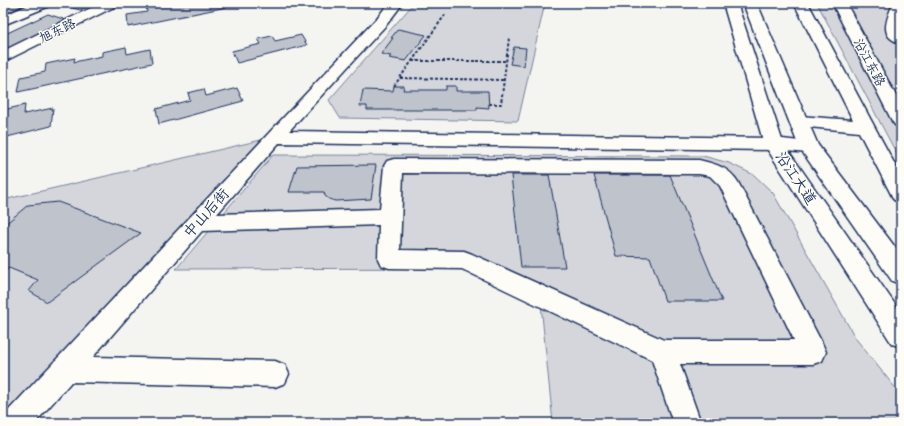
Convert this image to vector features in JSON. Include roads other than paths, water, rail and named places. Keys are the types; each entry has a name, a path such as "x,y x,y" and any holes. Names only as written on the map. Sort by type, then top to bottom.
{"main road":[{"name":"沿江大道","path":"730,3 774,144 901,335"},
{"name":"沿江大道","path":"750,3 810,147 901,274"}],"street":[{"path":"3,21 42,4 40,3"},
{"name":"旭东路","path":"3,58 111,3"},
{"name":"中山后街","path":"16,423 274,137 382,21 396,3"},
{"path":"800,3 901,195"},
{"name":"沿江东路","path":"839,3 901,121"},
{"path":"898,3 899,5 892,23 895,36 901,40"},
{"path":"799,121 865,127"},
{"path":"274,137 774,144 810,147"},
{"path":"394,166 699,167 716,171 728,182 813,352 663,352 464,260 389,259 390,217 394,166"},
{"path":"197,223 390,217"},
{"path":"663,352 687,423"},
{"path":"64,369 275,374"}]}
